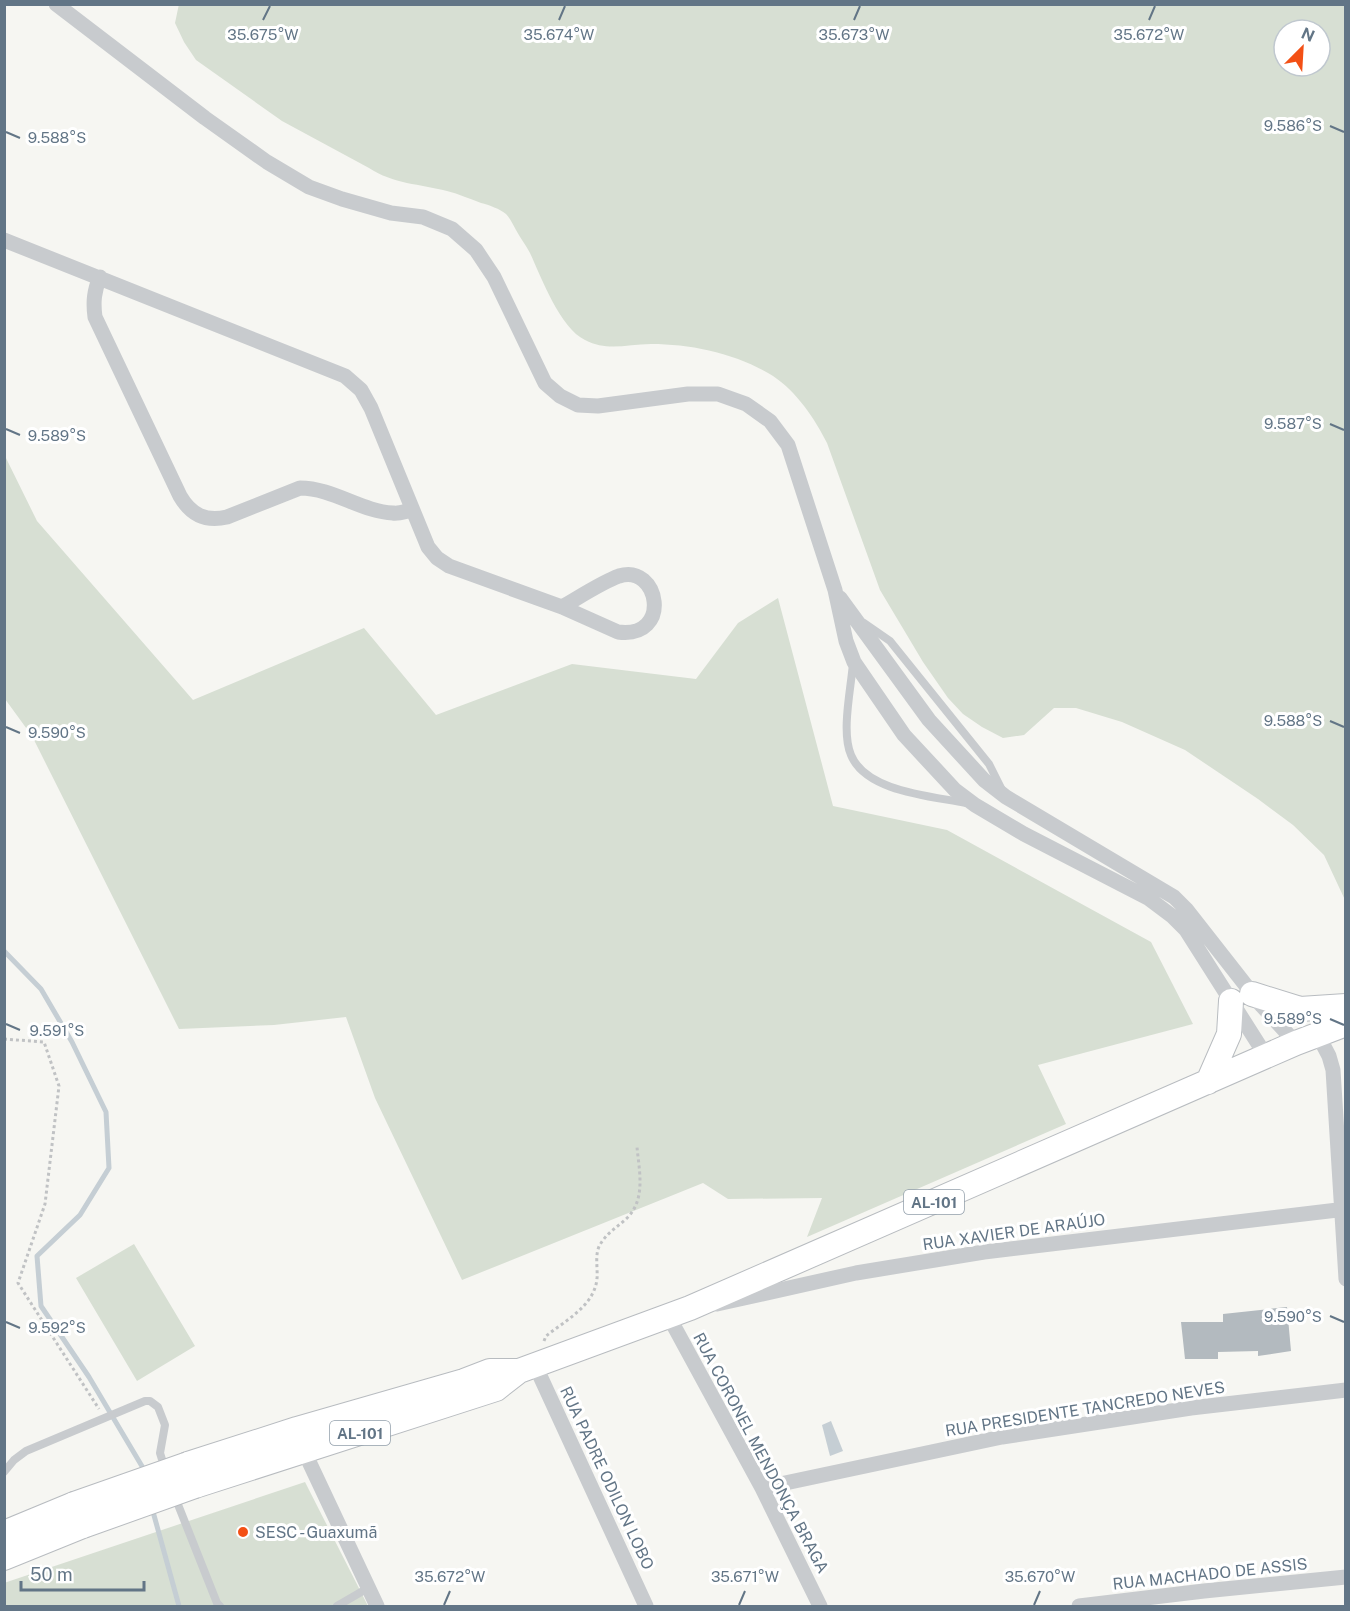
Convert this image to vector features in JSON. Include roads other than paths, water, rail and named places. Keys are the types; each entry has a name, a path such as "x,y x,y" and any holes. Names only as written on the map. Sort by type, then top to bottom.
{"main road":[{"path":"1208,1082 1242,997 1300,1009 1346,1006"},
{"name":"AL-101","path":"192,1475 304,1451 496,1389 527,1368 680,1312 1266,1056 1346,1024"},
{"name":"AL-101","path":"4,1533 79,1515 192,1475 297,1430 464,1381 490,1371 527,1368"},
{"name":"AL-101","path":"4,1558 79,1515"}],"street":[{"path":"56,4 205,118 267,162 309,187 391,213 423,217 452,229 476,250 488,268 545,383 560,396 578,405 598,406 688,394 718,394 746,404 770,421 788,445 835,590 846,641 854,662 904,735 955,790 975,805 1024,834 1148,898 1172,916 1242,997 1307,1039 1333,1070 1344,1209 1346,1279"},
{"path":"4,240 345,376 361,390 371,408 428,547 437,558 450,566 562,607 618,632 628,633 646,626 652,619 655,600 647,583 629,575 620,576 562,607"},
{"path":"100,277 93,303 95,317 185,506 194,514 216,519 300,488 313,488 394,514 412,510"},
{"path":"835,590 929,720 984,780 1006,797 1174,897 1186,909 1242,997 1266,1056"},
{"path":"1307,1039 1346,1033"},
{"name":"RUA XAVIER DE ARAÚJO","path":"680,1312 856,1273 984,1252 1344,1209"},
{"name":"RUA CORONEL MENDONÇA BRAGA","path":"680,1312 820,1606"},
{"name":"RUA PADRE ODILON LOBO","path":"527,1368 646,1606"},
{"name":"RUA PRESIDENTE TANCREDO NEVES","path":"762,1488 1002,1437 1191,1408 1346,1390"},
{"path":"304,1451 377,1606"},
{"name":"RUA MACHADO DE ASSIS","path":"1079,1606 1346,1577"}],"lane":[{"path":"854,662 848,740 850,754 860,770 874,780 891,786 975,805"},
{"path":"4,1472 26,1450 145,1401 154,1403 158,1407 165,1425 160,1458 168,1478"},
{"path":"171,1487 220,1606"},
{"path":"337,1606 368,1588"}],"waterway":[{"path":"4,951 41,989 72,1042 106,1112 109,1168 80,1215 37,1256 41,1306 89,1377 146,1473"},
{"path":"152,1508 179,1606"}],"place":[{"name":"SESC - Guaxumã","path":"243,1532"}]}
